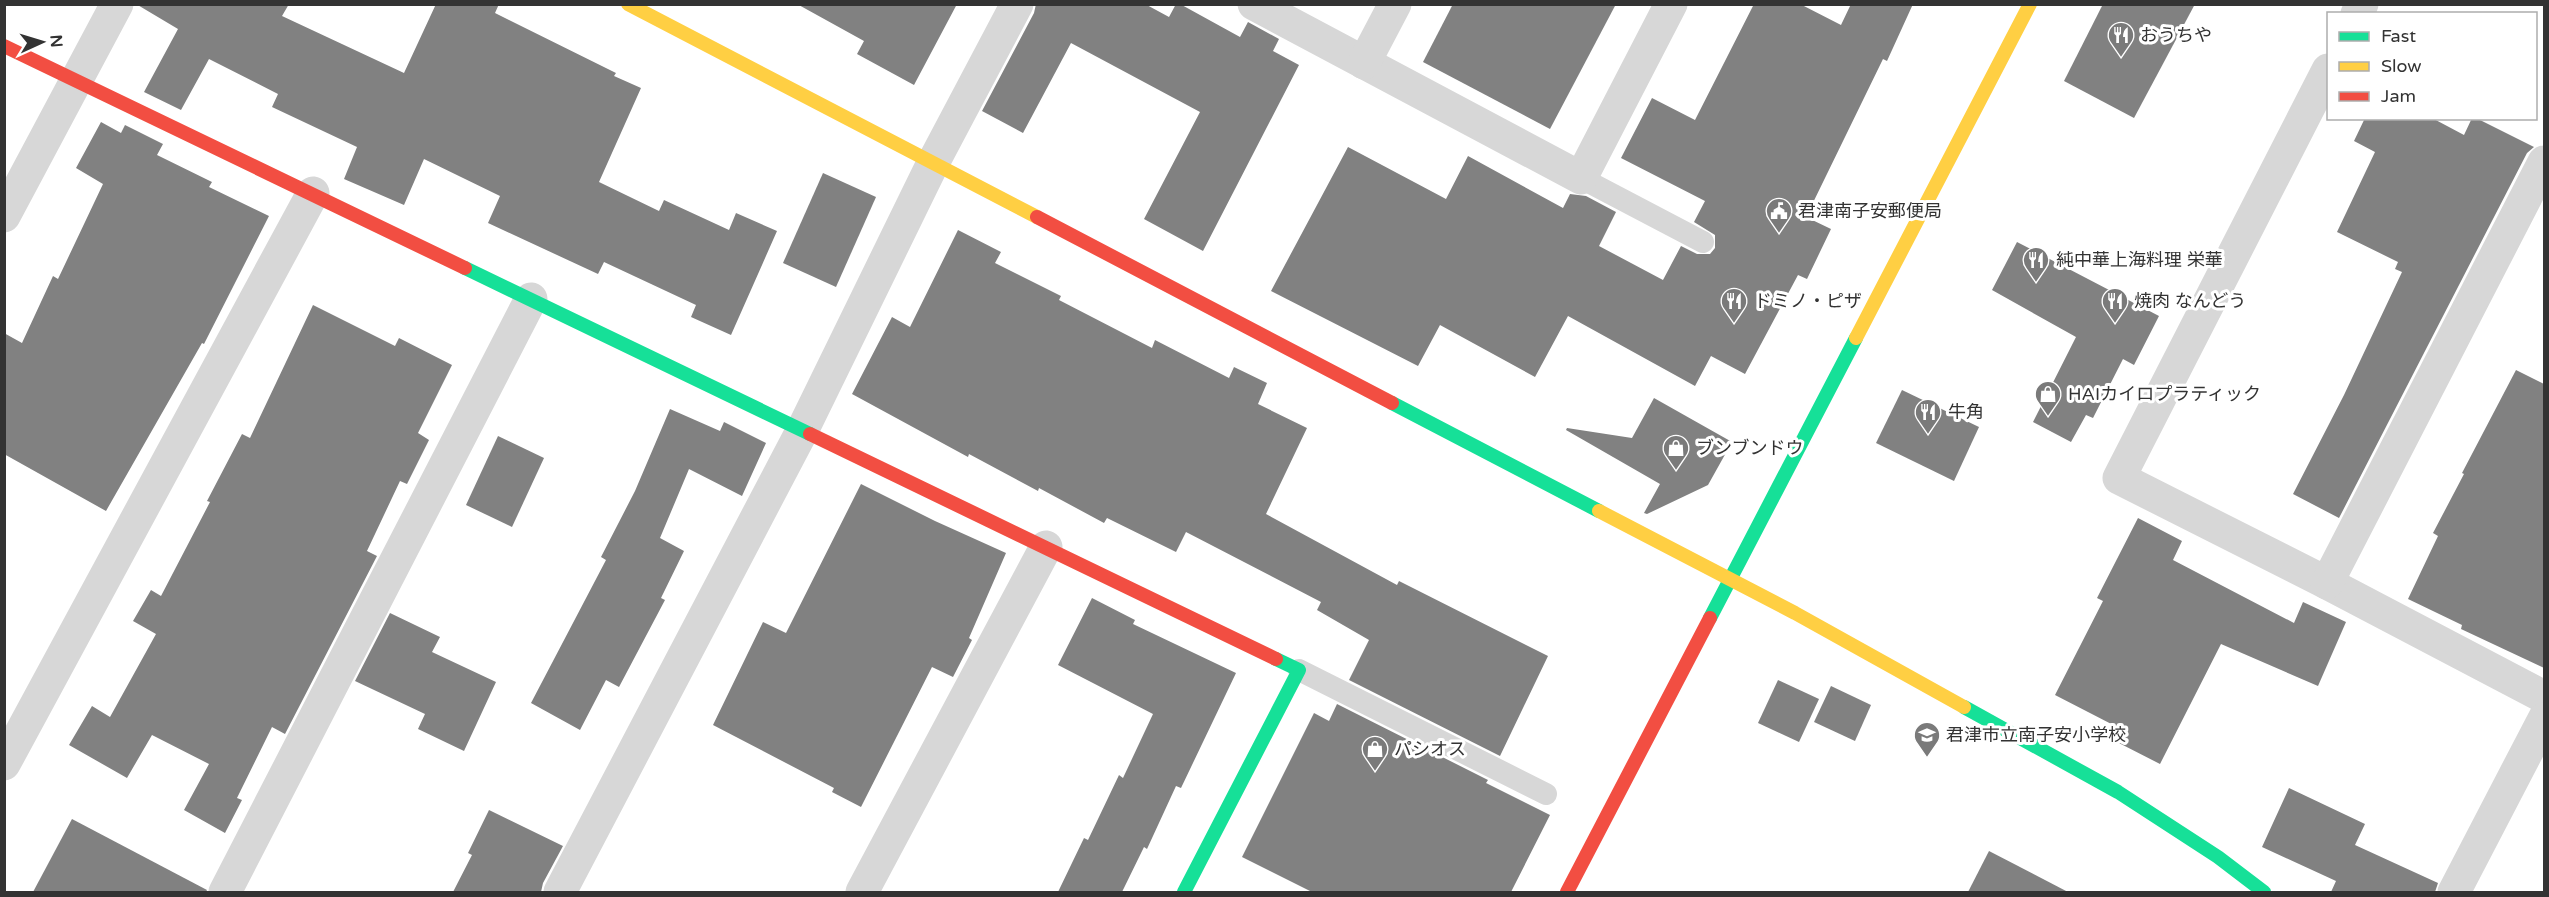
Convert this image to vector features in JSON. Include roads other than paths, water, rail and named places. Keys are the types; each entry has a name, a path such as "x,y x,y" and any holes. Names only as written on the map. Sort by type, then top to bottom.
{"street":[{"path":"4,216 117,4"},
{"path":"628,4 1795,613 2118,792 2218,857 2264,892"},
{"path":"560,892 802,431 933,163 1017,4"},
{"path":"1254,4 1581,177 1671,4"},
{"path":"1365,63 1395,4"},
{"path":"1567,892 2030,4"},
{"path":"4,46 1299,670 1184,892"},
{"path":"2327,72 2119,478 2544,697"},
{"path":"2327,584 2544,162"},
{"path":"8,749 313,193"},
{"path":"225,892 531,299"},
{"path":"861,892 1046,547"},
{"path":"2454,892 2544,719"}],"lane":[{"path":"1581,177 1703,242"},
{"path":"1299,670 1546,794"}],"place":[{"name":"おうちや","path":"2121,58"},
{"name":"君津南子安郵便局","path":"1779,234"},
{"name":"純中華上海料理 栄華","path":"2036,283"},
{"name":"ドミノ・ピザ","path":"1734,324"},
{"name":"焼肉 なんどう","path":"2115,324"},
{"name":"HAIカイロプラティック","path":"2048,417"},
{"name":"牛角","path":"1928,435"},
{"name":"ブンブンドウ","path":"1676,471"},
{"name":"君津市立南子安小学校","path":"1927,758"},
{"name":"パシオス","path":"1375,772"}]}
